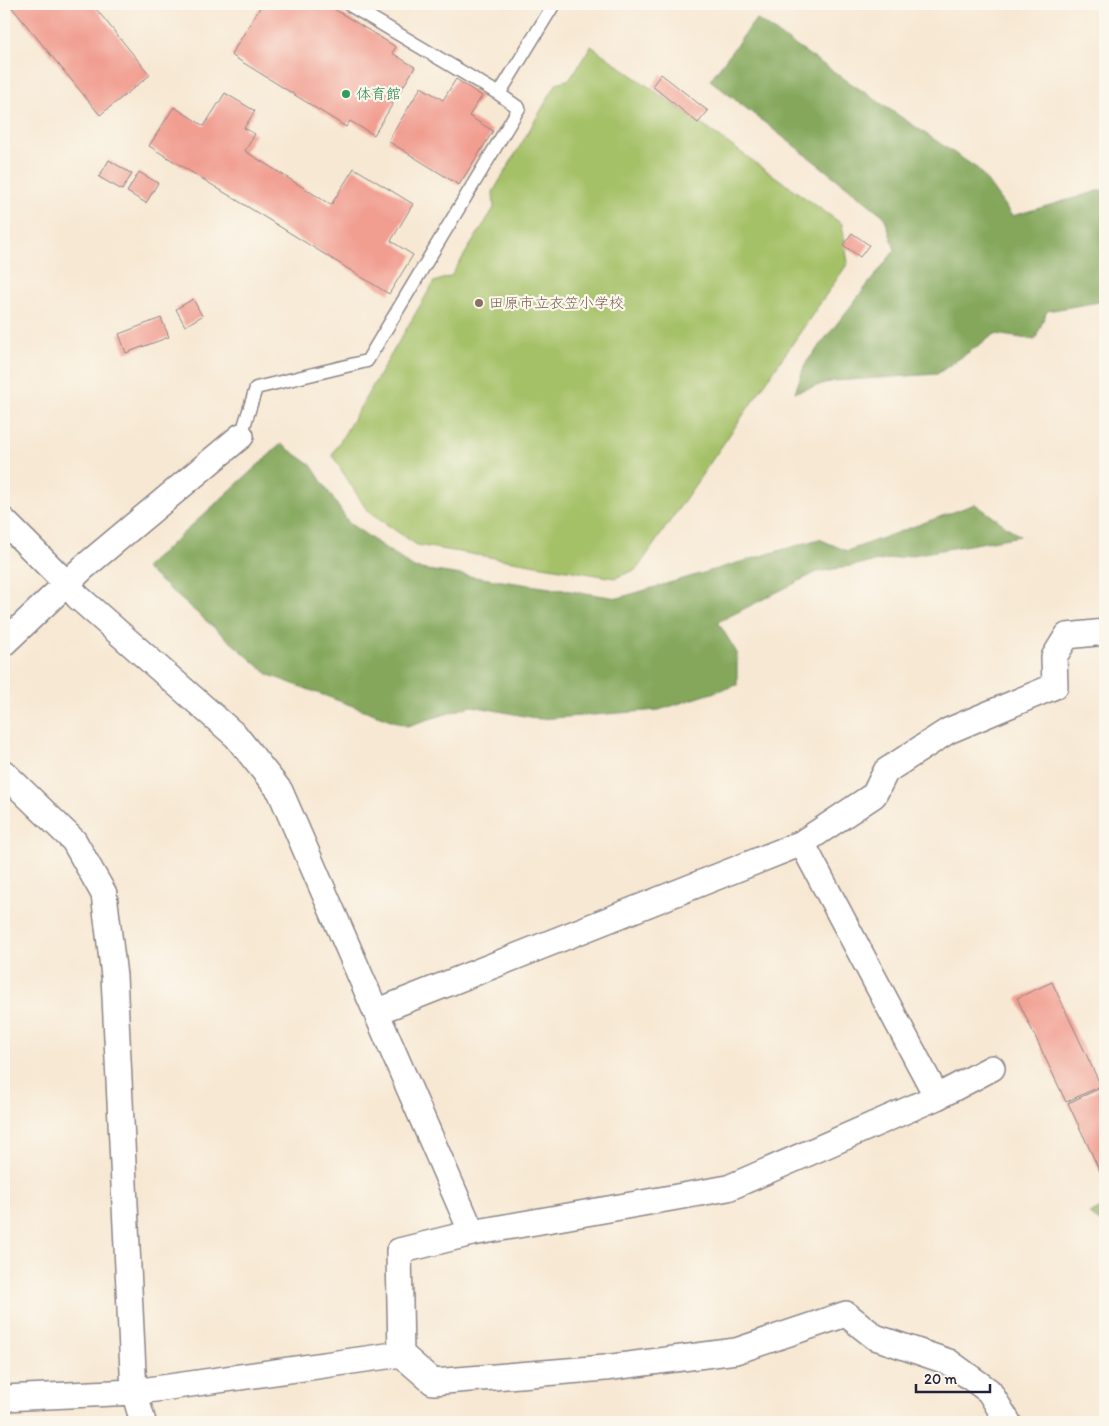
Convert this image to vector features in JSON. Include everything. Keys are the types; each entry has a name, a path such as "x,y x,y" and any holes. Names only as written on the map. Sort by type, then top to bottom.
{"street":[{"path":"4,643 90,562 241,436"},
{"path":"4,521 78,597 236,736 280,791 472,1233"},
{"path":"376,1012 802,843 874,795 886,771 948,731 1055,686 1054,657 1067,636 1105,632"},
{"path":"4,772 74,841 104,894 114,976 134,1392 143,1422"},
{"path":"802,843 937,1097"},
{"path":"400,1354 399,1250 472,1233 728,1188 937,1097 992,1068"},
{"path":"4,1398 134,1392 400,1354 433,1382 605,1368 736,1351 846,1314 874,1337 949,1362 989,1391 1008,1422"}],"lane":[{"path":"241,436 256,388 367,361 519,108 499,94 348,4"},
{"path":"499,94 554,4"}],"green space":[{"path":"756,19 978,169 1012,216 1102,190 1105,191 1105,301 1047,311 1035,340 995,334 937,374 834,381 795,392 805,364 895,250 884,216 710,80"},
{"path":"591,46 842,224 848,263 637,569 615,578 417,545 368,512 332,455 434,282 451,276 494,208 493,192 557,83 570,79"},
{"path":"281,444 311,465 349,523 414,568 618,598 819,539 847,551 975,504 1020,536 817,572 718,622 737,653 737,685 659,710 540,719 472,706 407,726 269,675 145,568"},
{"path":"1105,1206 1105,1226 1089,1214"}],"building":[{"path":"9,4 92,4 150,75 100,115"},
{"name":"体育館","path":"262,4 326,4 396,47 392,53 415,67 374,135 350,121 346,127 231,55"},
{"path":"661,74 708,111 698,123 652,86"},
{"path":"456,79 482,96 469,116 493,131 459,185 388,141 421,87 443,100"},
{"path":"225,93 255,111 244,128 255,134 245,151 331,205 354,168 413,204 391,241 413,255 389,294 149,146 174,107 204,126"},
{"path":"109,160 132,174 122,190 99,177"},
{"path":"139,172 158,183 146,203 127,192"},
{"path":"852,233 869,245 860,257 843,245"},
{"path":"193,299 202,316 185,326 176,309"},
{"path":"161,318 169,337 126,353 119,334"},
{"path":"1052,982 1101,1086 1066,1102 1017,998"},
{"path":"1105,1086 1105,1182 1068,1103"}],"place":[{"name":"体育館","path":"346,94"},
{"name":"田原市立衣笠小学校","path":"479,303"}]}
